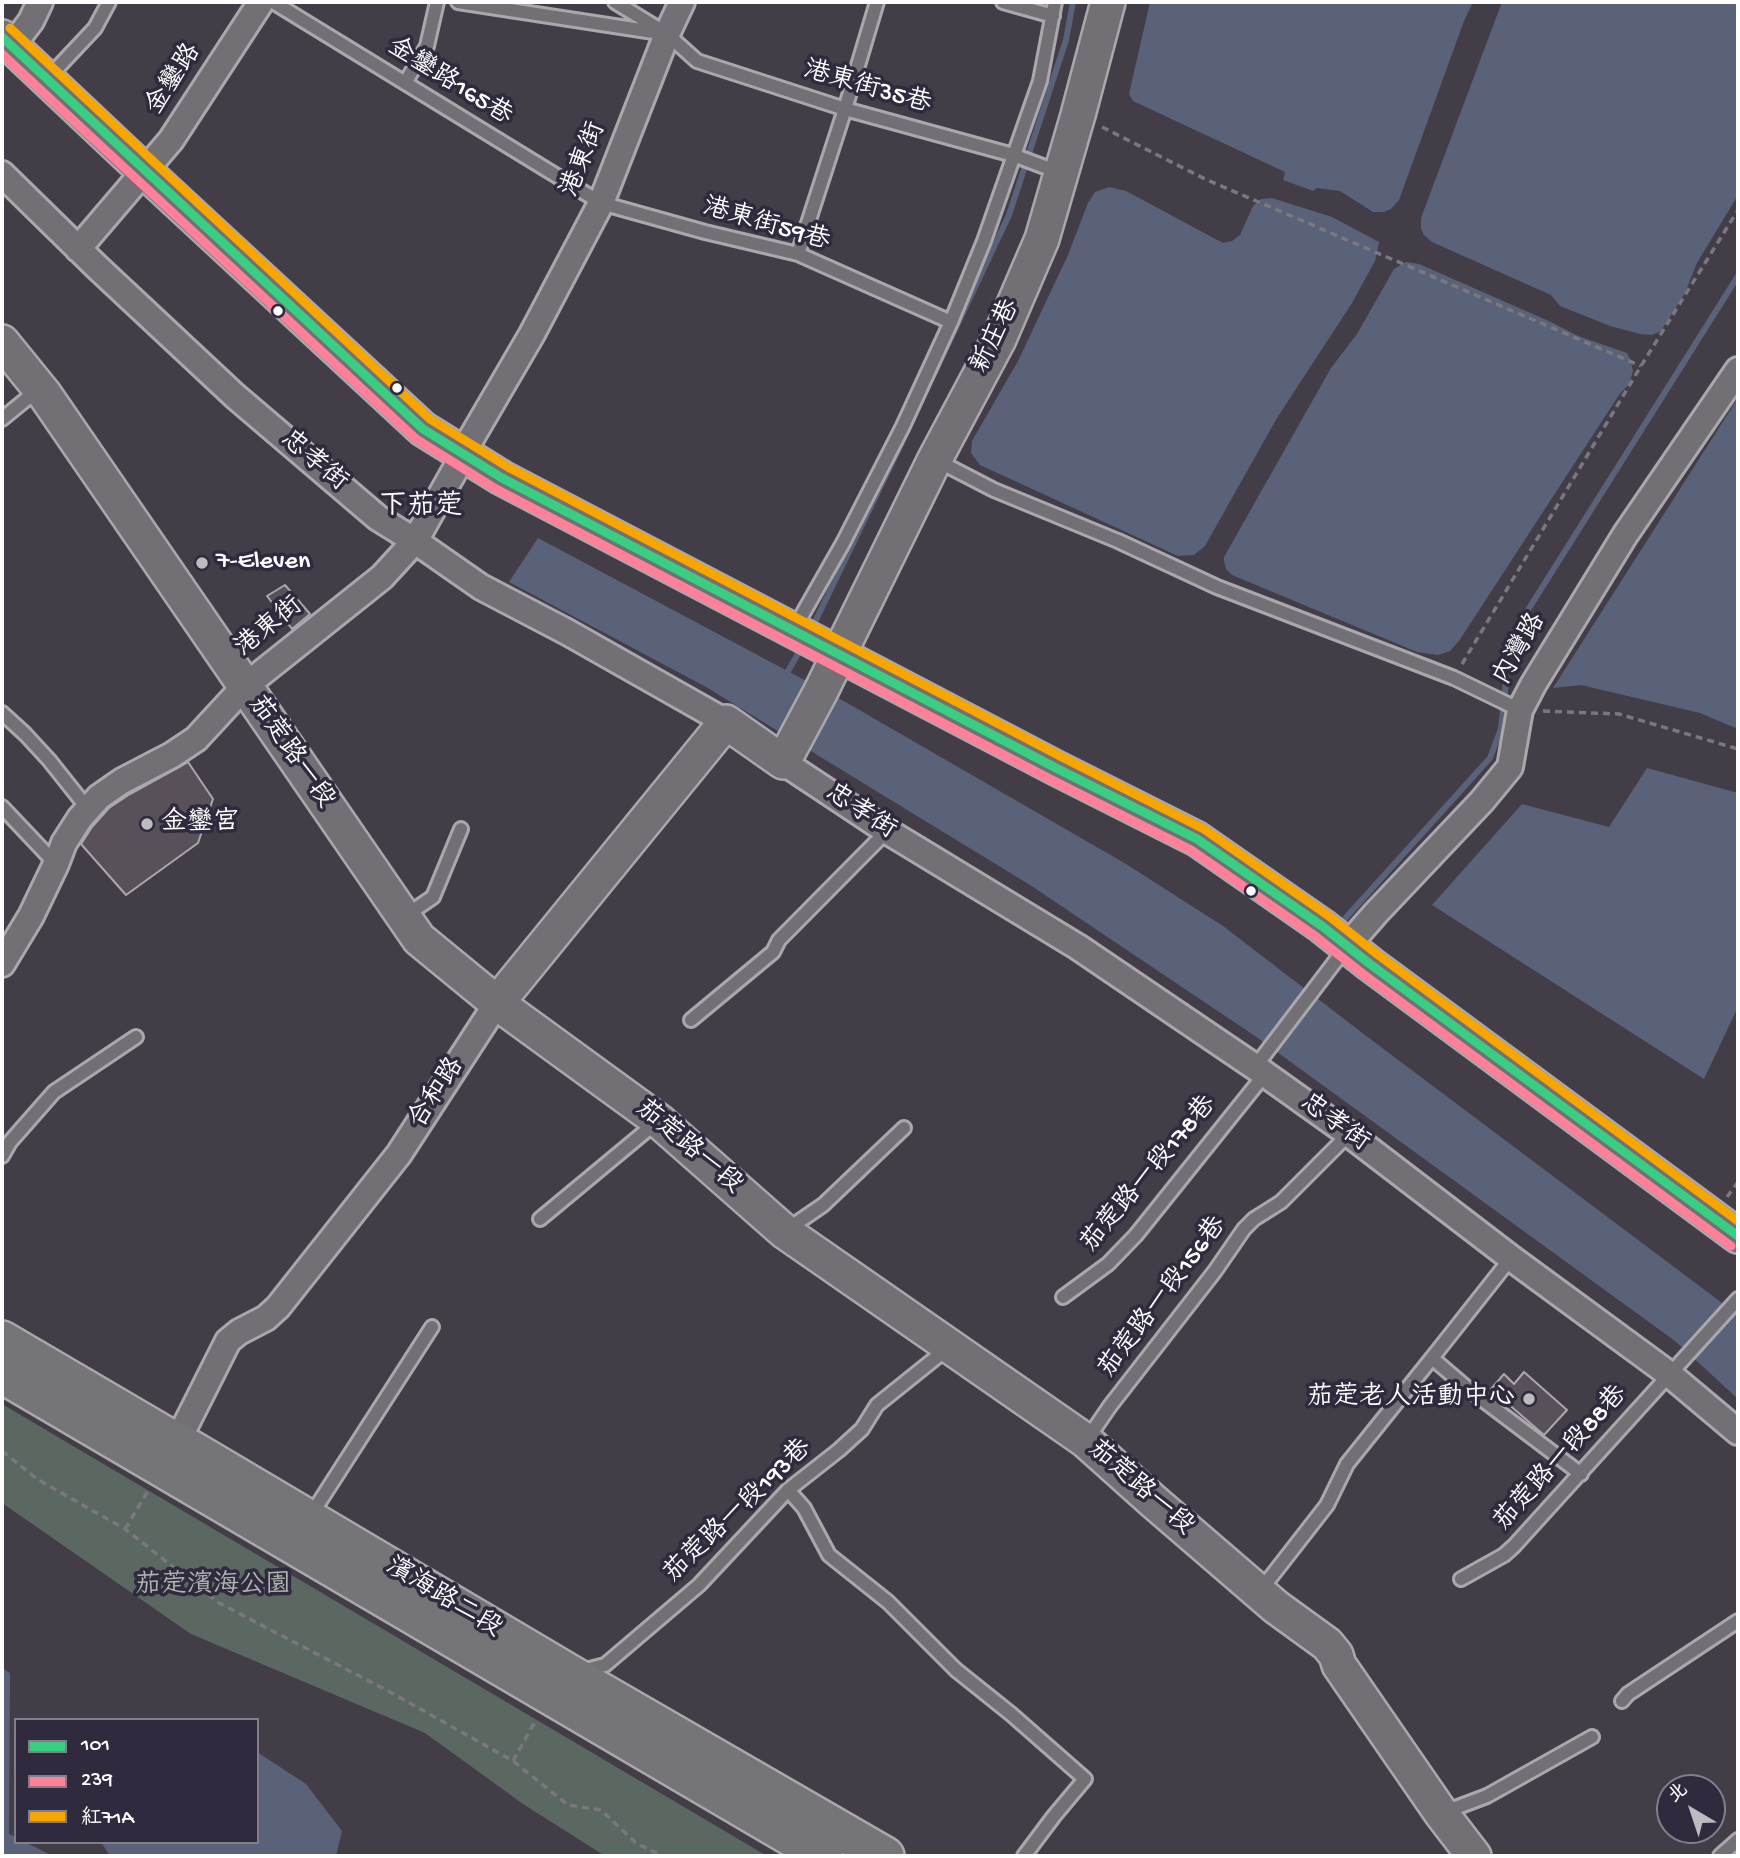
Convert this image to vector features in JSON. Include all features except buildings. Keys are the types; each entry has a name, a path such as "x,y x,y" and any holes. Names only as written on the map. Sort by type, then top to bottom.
{"main road":[{"name":"濱海路二段","path":"2,1340 171,1456 559,1689 824,1856"},
{"name":"濱海路二段","path":"2,1374 308,1519 559,1689 885,1856"}],"street":[{"path":"40,2 31,21 7,41 423,429 502,478 1196,839 1322,926 1738,1236"},
{"name":"金鑾路","path":"78,249 172,140 261,2"},
{"name":"港東街","path":"2,964 31,916 64,843 80,818 99,797 196,739 244,687 382,577 415,541 532,334 601,203 682,2"},
{"name":"新庄巷","path":"788,753 821,691 814,640 935,459 999,339 1042,239 1108,2"},
{"name":"忠孝街","path":"2,174 235,396 378,518 481,587 726,722 788,753 887,831 1078,947 1262,1065 1511,1258 1677,1365 1738,1432"},
{"name":"茄萣路一段","path":"2,342 40,388 419,939 497,1003 659,1121 785,1232 1086,1441 1259,1593 1327,1644 1441,1813 1474,1856"},
{"name":"內灣路","path":"1347,946 1482,801 1510,767 1520,710 1533,685 1625,535 1738,370"},
{"name":"合和路","path":"171,1456 228,1341 266,1318 287,1296 399,1154 497,1003 726,722"}],"lane":[{"path":"47,78 95,28 109,2"},
{"name":"金鑾路165巷","path":"273,2 601,203"},
{"path":"405,83 427,46 437,2"},
{"path":"458,2 667,34"},
{"name":"港東街35巷","path":"615,2 667,34 696,61 845,108 1013,155 1062,173"},
{"path":"798,254 877,2"},
{"path":"1003,2 1054,16"},
{"path":"814,640 843,543 903,426 951,323 984,241 1040,81 1055,2"},
{"name":"港東街59巷","path":"601,203 798,254 951,323"},
{"path":"2,419 40,388"},
{"path":"935,459 994,490 1118,541 1217,587 1454,678 1520,710"},
{"path":"2,713 49,760 88,809"},
{"path":"4,812 56,864"},
{"path":"397,905 414,910 433,897 461,829"},
{"path":"691,1020 774,952 779,940 887,831"},
{"name":"茄萣路一段178巷","path":"1063,1297 1108,1264 1136,1235 1347,946"},
{"path":"2,1156 10,1142 54,1092 136,1037"},
{"path":"540,1219 659,1121"},
{"path":"785,1232 823,1205 904,1128"},
{"name":"茄萣路一段156巷","path":"1086,1441 1244,1229 1254,1219 1281,1202 1349,1134"},
{"path":"1259,1593 1326,1505 1347,1464 1511,1258"},
{"name":"茄萣路一段88巷","path":"1461,1579 1504,1555 1581,1474 1734,1303"},
{"path":"308,1519 432,1327"},
{"name":"茄萣路一段193巷","path":"559,1689 605,1665 699,1585 788,1490 862,1429 877,1405 951,1346"},
{"path":"1432,1358 1467,1388 1581,1474"},
{"path":"788,1490 804,1508 829,1555 888,1602 956,1670 1085,1779 1024,1856"},
{"path":"1622,1701 1628,1694 1738,1620"},
{"path":"1441,1813 1487,1796 1592,1737"},
{"path":"1720,1856 1738,1840"}],"path":[{"path":"1078,115 1205,179 1641,366"},
{"path":"1454,678 1738,210"},
{"path":"1520,710 1619,714 1738,749"},
{"path":"2,1451 37,1479 125,1529 219,1602 390,1692 513,1761 568,1805 601,1810 636,1843 662,1856"},
{"path":"125,1529 171,1456"},
{"path":"513,1761 559,1689"}],"green space":[{"name":"茄萣濱海公園","path":"2,1404 767,1856 605,1856 523,1804 425,1733 191,1634 2,1503"}],"water":[{"path":"1150,2 1473,2 1399,200 1391,209 1373,212 1340,191 1317,188 1313,191 1283,180 1285,172 1133,101 1129,94"},
{"path":"1502,2 1738,2 1738,195 1697,263 1685,293 1661,331 1652,335 1640,334 1610,326 1560,306 1551,295 1432,242 1421,229 1421,218"},
{"path":"1109,187 1126,191 1223,243 1240,235 1253,206 1261,199 1272,198 1332,217 1379,242 1375,261 1352,303 1277,418 1205,546 1194,555 1178,556 980,465 971,453 972,441 1018,361 1068,255 1088,203 1095,192"},
{"path":"1406,262 1419,264 1578,336 1627,353 1633,371 1629,384 1619,395 1459,641 1450,651 1438,655 1417,652 1232,575 1226,569 1224,561 1331,368 1357,334 1394,269"},
{"path":"1738,398 1738,729 1700,713 1581,685 1553,688"},
{"path":"538,538 842,700 1126,864 1223,926 1738,1315 1738,1399 1675,1341 1255,1036 1030,885 706,687 509,582"},
{"path":"1647,768 1738,793 1738,1007 1704,1079 1432,905 1522,804 1609,827"},
{"path":"2,1668 10,1673 9,1834 14,1836 14,1844 29,1844 53,1856 2,1856"},
{"path":"259,1753 306,1784 342,1831 336,1856 110,1856 102,1844 259,1844"}],"waterway":[{"path":"917,410 1009,215 1066,40 1073,2"},
{"path":"1341,923 1490,758 1501,729 1507,672 1504,648 1738,276"},
{"path":"812,628 908,430"},
{"path":"788,671 802,647"}],"transit line":[{"name":"紅71A","path":"10,28 430,419 508,467 1204,829 1329,916 1738,1221"},
{"name":"101","path":"2,37 423,429 502,478 1197,839 1322,926 1738,1236"},
{"name":"239","path":"2,54 416,439 496,489 1191,850 1315,936 1731,1246"}],"place":[{"name":"7-Eleven","path":"202,563"},
{"name":"金鑾宮","path":"147,824"},
{"name":"茄萣老人活動中心","path":"1529,1399"}],"district":[{"name":"下茄萣","path":"421,509"}]}
